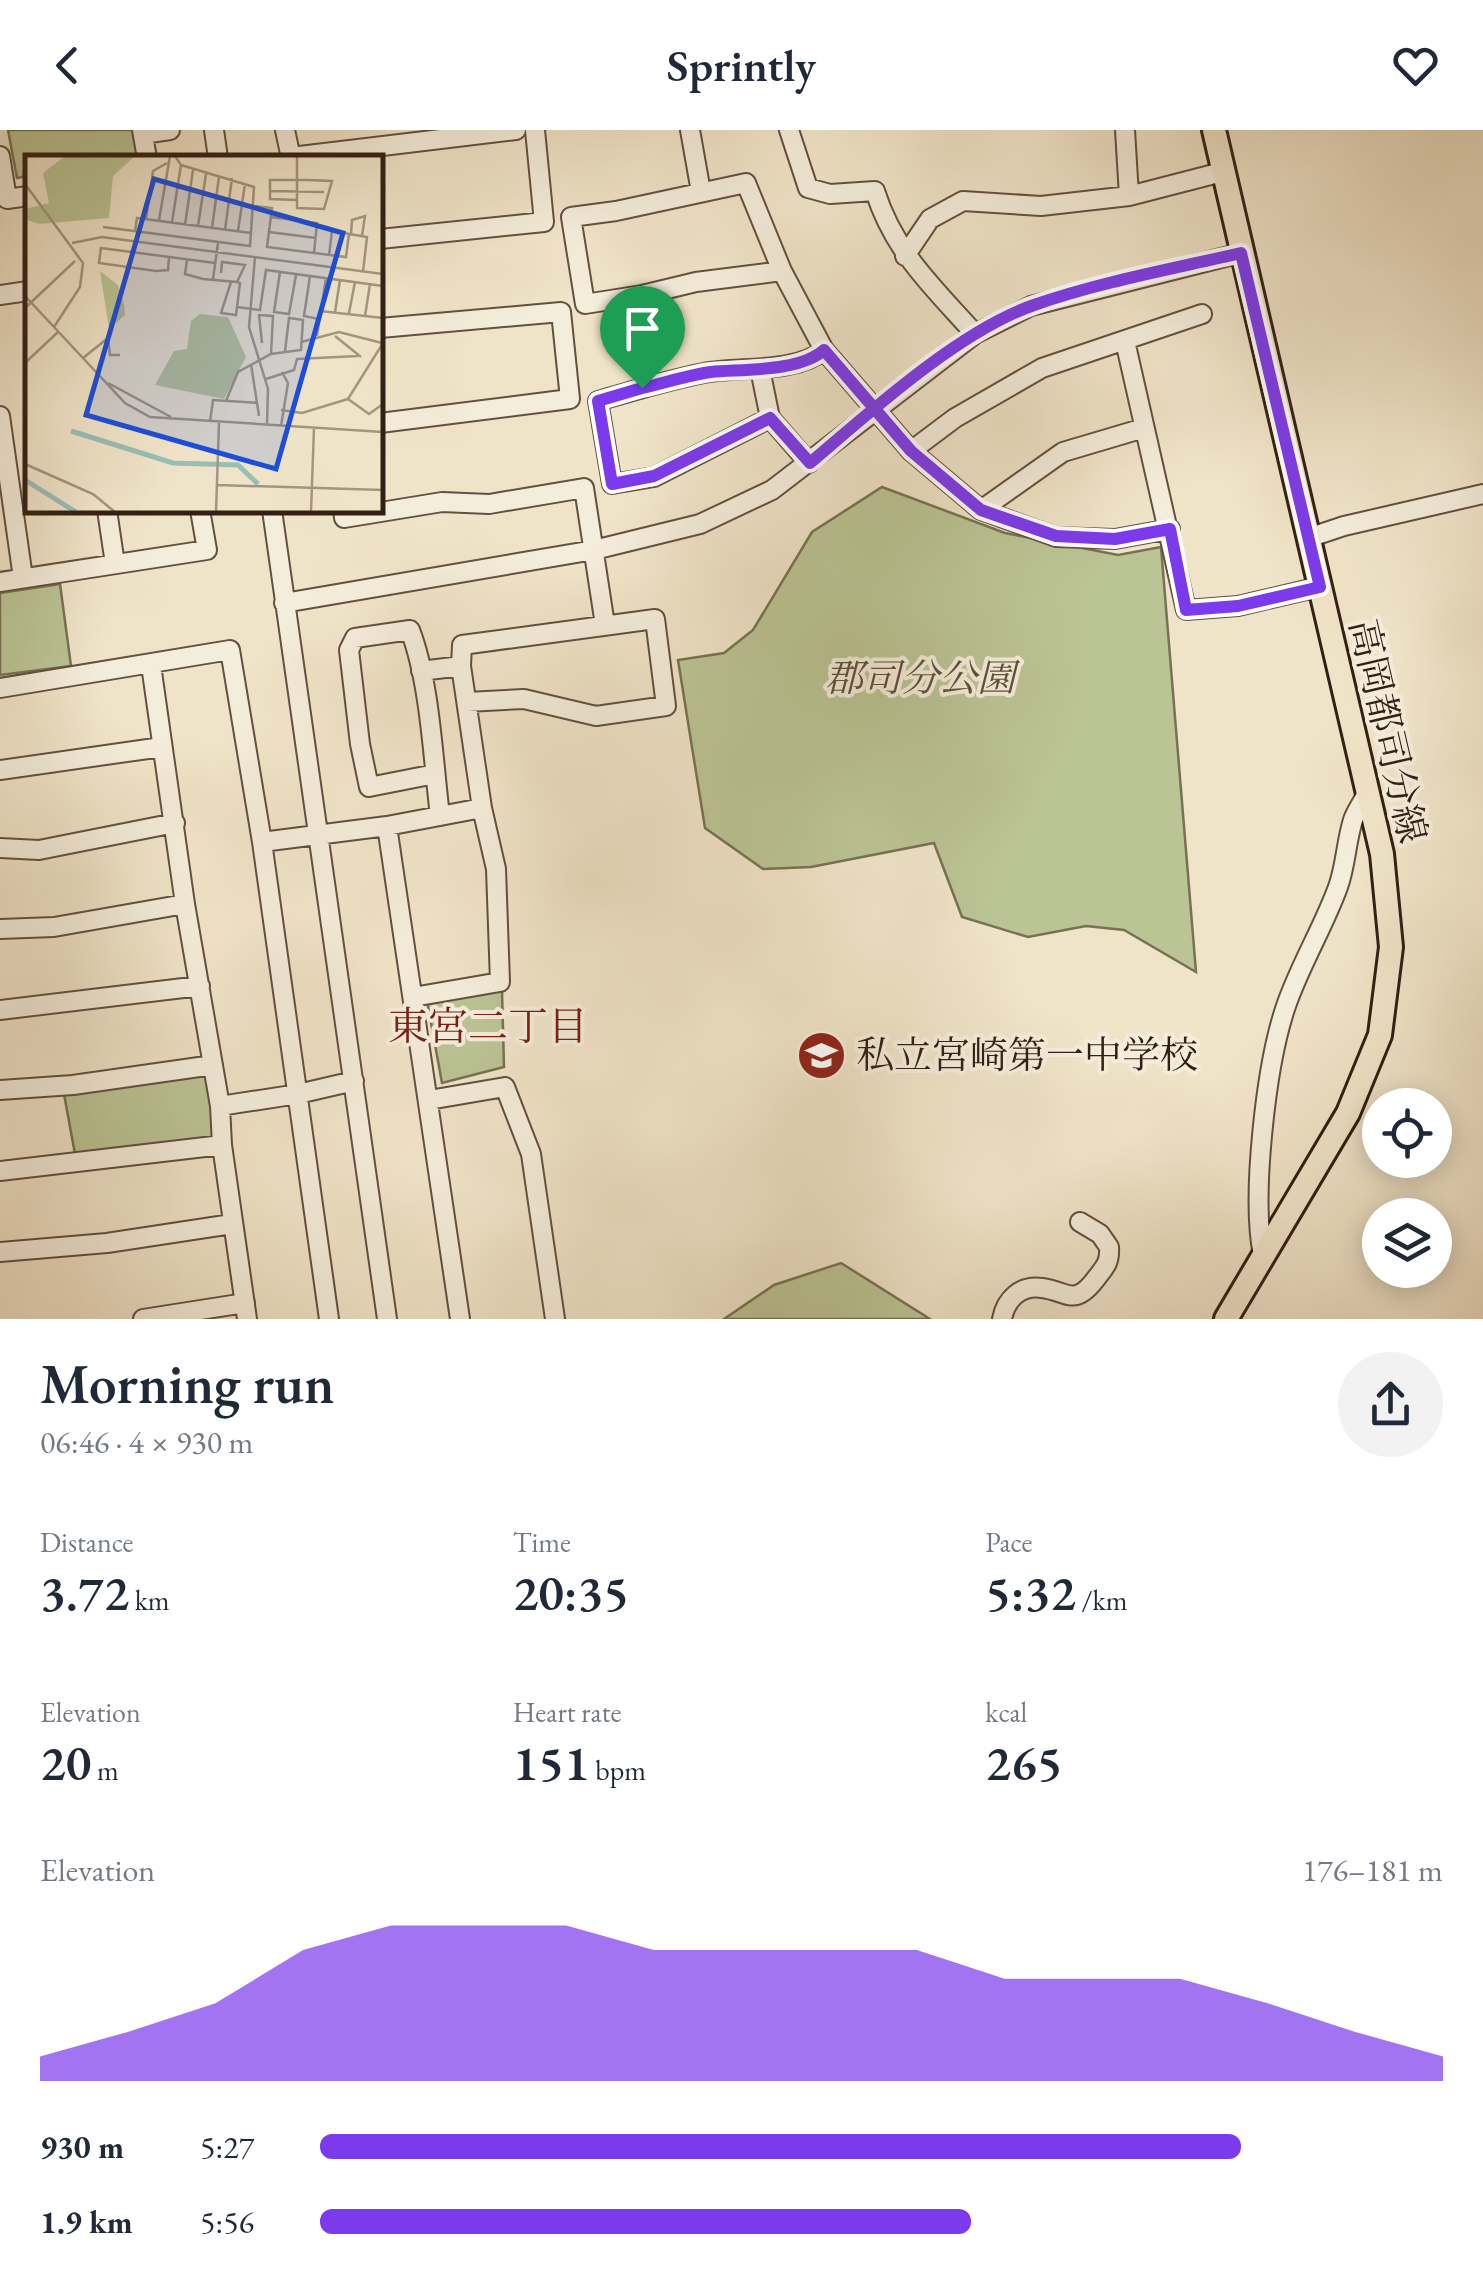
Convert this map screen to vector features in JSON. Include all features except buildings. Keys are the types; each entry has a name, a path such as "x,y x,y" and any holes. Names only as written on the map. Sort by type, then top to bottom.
{"main road":[{"name":"高岡都司分線","path":"1214,130 1384,868 1392,947 1380,1035 1348,1113 1226,1319"}],"street":[{"path":"143,132 170,130"},
{"path":"214,130 218,155"},
{"path":"285,130 291,155"},
{"path":"307,155 516,130"},
{"path":"382,238 544,222 535,130"},
{"path":"690,130 701,192"},
{"path":"789,130 808,188 830,194 875,191 885,224 906,256 976,334"},
{"path":"1125,130 1129,196"},
{"path":"0,156 7,199 25,196"},
{"path":"906,256 930,219 963,201 1041,206 1129,196 1222,172"},
{"path":"782,272 696,282 642,296 585,304 572,216 746,182 782,272 824,350 911,451 981,510 1056,536 1115,539 1170,529"},
{"path":"284,603 594,550 700,524 772,490 976,334 1031,306 1241,253"},
{"path":"0,295 25,291"},
{"path":"382,328 562,312 570,399 382,422"},
{"path":"911,451 955,418 1042,368 1202,314"},
{"path":"1125,341 1186,610 1238,606 1320,587"},
{"path":"770,418 654,476 612,484 598,401 707,372 760,369 815,358 824,350"},
{"path":"760,369 770,418 810,463"},
{"path":"0,416 23,578"},
{"path":"981,510 1064,452 1144,428"},
{"path":"382,512 442,502 489,504 584,488 605,625"},
{"path":"1308,538 1483,494"},
{"path":"108,512 115,564"},
{"path":"0,582 207,550 200,512"},
{"path":"272,512 387,1319"},
{"path":"343,512 344,518 381,512"},
{"path":"413,996 500,982 496,869 482,808 460,666 462,645 655,620 666,706 596,716 524,699 467,702"},
{"path":"435,774 369,787 349,650 356,638 410,630 421,671 435,774 440,816"},
{"path":"0,688 230,650 262,842 329,1319"},
{"path":"143,1319 246,1311 222,1146 220,1106 150,665"},
{"path":"421,671 460,666"},
{"path":"0,770 162,748"},
{"path":"1263,1256 1258,1229 1259,1185 1279,1029 1339,886 1354,818 1367,793"},
{"path":"262,842 387,826 482,808"},
{"path":"0,848 39,850 175,822"},
{"path":"387,826 460,1319"},
{"path":"0,929 54,927 185,904"},
{"path":"0,1010 200,986"},
{"path":"0,1090 73,1085 213,1065"},
{"path":"220,1106 354,1081"},
{"path":"429,1100 505,1087 532,1154 555,1319"},
{"path":"0,1171 222,1146"},
{"path":"1002,1319 1005,1306 1019,1292 1043,1288 1066,1296 1094,1283 1108,1264 1110,1248 1100,1234 1080,1222"},
{"path":"0,1252 107,1243 232,1224"}],"green space":[{"path":"8,130 137,130 142,155 25,155 25,176 17,178"},
{"name":"郡司分公園","path":"882,487 1005,533 1118,555 1161,547 1196,972 1124,930 1086,926 1028,937 962,917 934,843 811,867 763,869 705,828 678,660 724,653 753,630 812,532"},
{"path":"60,584 71,666 0,675 0,593"},
{"path":"502,990 504,1067 442,1083 427,1001"},
{"path":"207,1071 211,1077 213,1137 75,1154 64,1094"},
{"path":"841,1263 930,1319 724,1319 774,1285"}],"place":[{"name":"私立宮崎第一中学校","path":"821,1055"}],"district":[{"name":"東宮二丁目","path":"488,1026"}],"route":[{"path":"642,388 598,401 612,484 654,476 770,418 810,463 876,408 976,334 1031,306 1241,253 1320,587 1238,606 1186,610 1170,529 1115,539 1056,536 981,510 911,451 876,408 824,350 815,358 760,369 707,372 642,388"}]}
